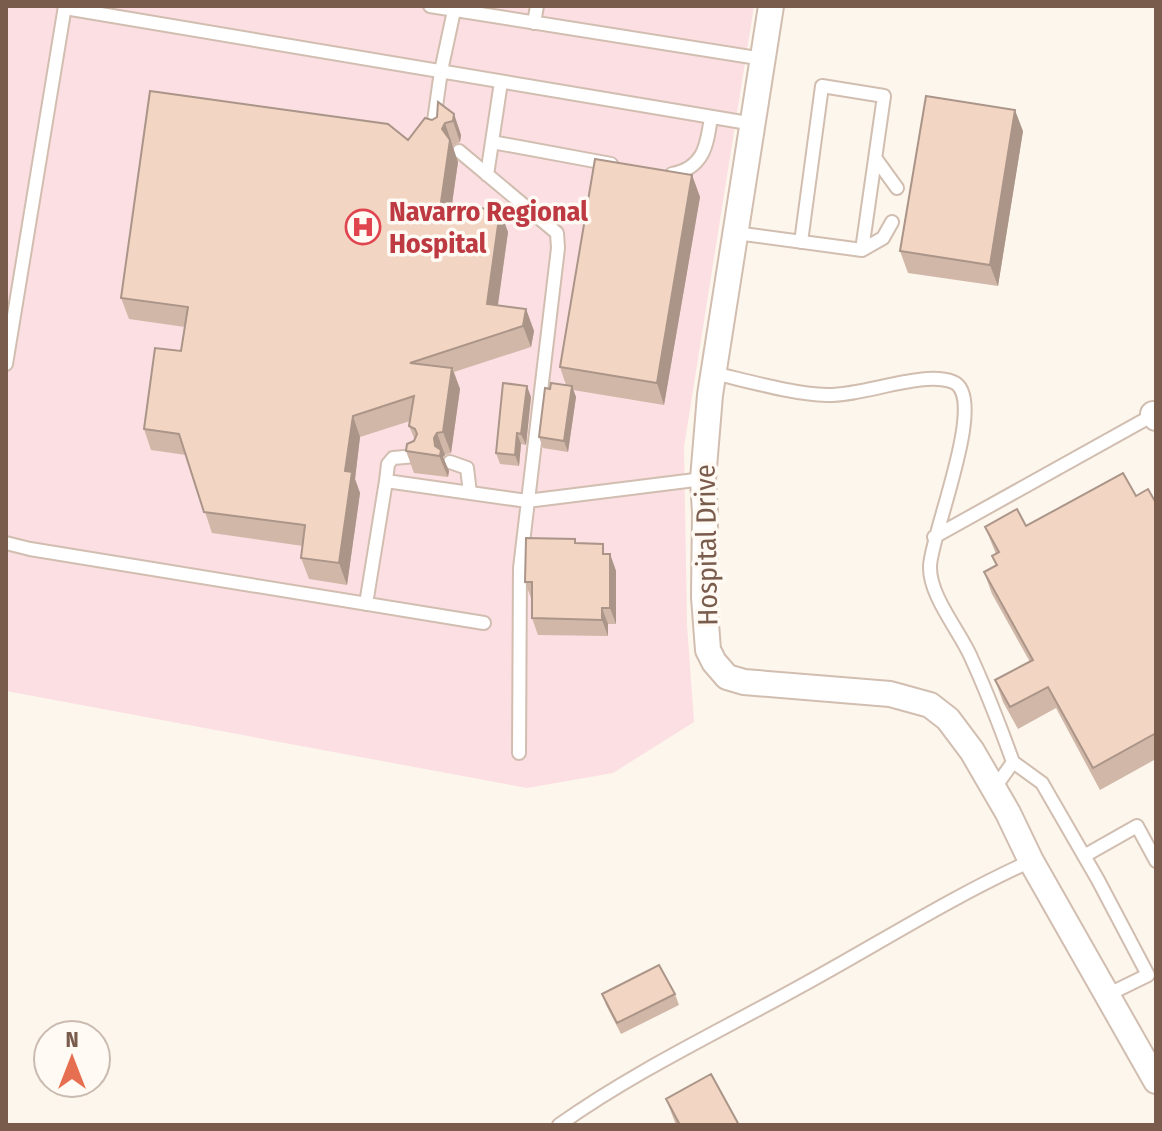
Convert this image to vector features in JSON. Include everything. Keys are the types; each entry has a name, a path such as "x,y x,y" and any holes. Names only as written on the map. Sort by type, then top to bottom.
{"street":[{"name":"Hospital Drive","path":"771,6 713,373 703,479 704,597 708,650 727,677 744,682 890,694 930,705 948,719 972,751 994,789 1031,861 1156,1081"}],"lane":[{"path":"430,6 764,59"},
{"path":"534,23 537,6"},
{"path":"6,364 65,7 754,124"},
{"path":"438,133 433,128 454,8"},
{"path":"487,175 501,82"},
{"path":"801,242 822,86 884,96 862,250"},
{"path":"672,174 688,171 700,158 711,117"},
{"path":"492,142 625,167"},
{"path":"459,151 557,233 558,248 520,568 519,753"},
{"path":"876,159 897,188"},
{"path":"736,233 862,250 883,238 892,222"},
{"path":"713,373 827,395 870,391 934,377 956,382 965,392 966,419 947,500 934,537 930,570 941,602 968,652 1013,762 1042,783 1152,973 1107,995"},
{"path":"934,537 1155,415"},
{"path":"366,604 388,464 393,458 416,456"},
{"path":"450,462 467,468 470,493"},
{"path":"386,481 527,501 703,479"},
{"path":"6,543 484,623"},
{"path":"994,789 1013,762"},
{"path":"1084,856 1137,826 1156,861"},
{"path":"559,1125 644,1071 849,960 972,888 1031,861"}],"shaded area":[{"name":"Navarro Regional Hospital","path":"6,6 754,6 684,447 687,625 694,722 613,773 527,788 6,691"}],"building":[{"path":"150,91 388,124 408,140 425,118 432,120 437,117 438,102 454,114 453,121 445,123 442,129 450,140 441,202 500,211 487,304 526,309 523,326 410,363 452,368 443,432 437,433 434,438 435,446 441,450 440,456 406,451 407,444 414,441 417,434 409,426 414,396 353,416 345,471 352,472 339,563 301,558 305,525 204,512 179,434 144,429 155,348 181,351 188,307 121,298"},
{"path":"926,96 1015,110 990,265 900,251"},
{"path":"595,159 692,175 657,383 560,367"},
{"path":"503,383 527,386 515,455 496,453"},
{"path":"551,383 572,386 564,441 539,437 545,388 550,389"},
{"path":"1123,473 1136,496 1148,489 1156,503 1156,733 1093,768 1048,687 1010,707 995,680 1033,660 984,572 997,565 992,556 999,552 985,527 1017,509 1026,526"},
{"path":"526,538 575,539 575,543 603,544 603,554 610,554 610,608 602,608 602,620 532,618 532,582 525,582"},
{"path":"659,965 675,994 617,1023 602,994"},
{"path":"711,1074 739,1125 680,1125 666,1099"}],"place":[{"name":"Navarro Regional Hospital","path":"363,227"}]}
